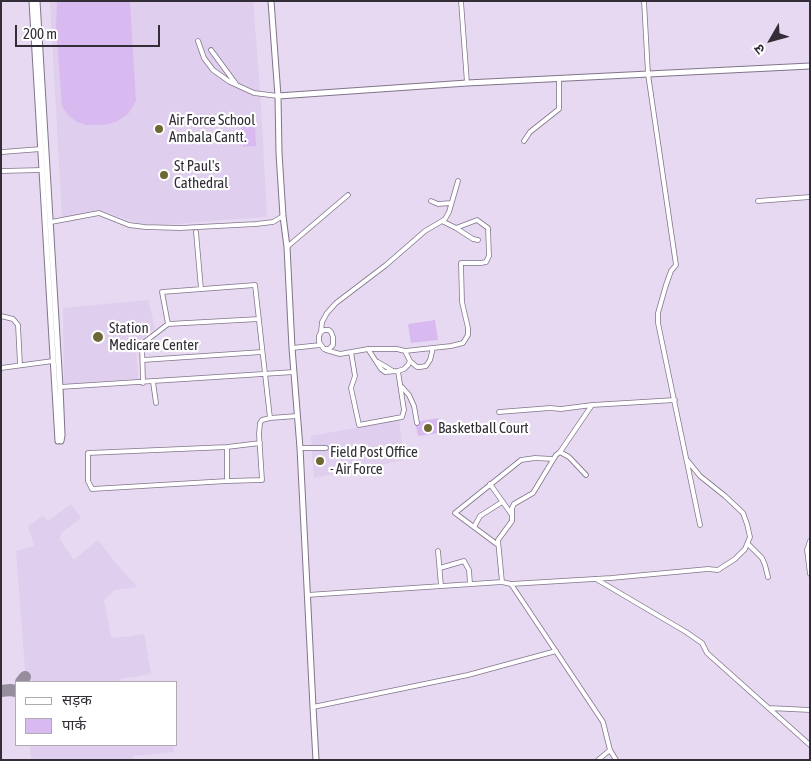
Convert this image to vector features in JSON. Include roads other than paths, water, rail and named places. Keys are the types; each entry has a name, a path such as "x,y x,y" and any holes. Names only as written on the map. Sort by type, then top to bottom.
{"street":[{"path":"32,1 59,441 62,435 60,387 37,1"},
{"path":"271,1 278,96 283,216 287,247 292,348 300,448 316,760"},
{"path":"461,1 467,83"},
{"path":"644,1 648,74 676,265 671,271 666,285 658,313 658,323 700,525"},
{"path":"198,41 204,58 213,70 230,82 254,94 278,96 467,83 810,66"},
{"path":"211,50 238,86"},
{"path":"524,141 530,132 559,109 559,79"},
{"path":"2,152 41,149"},
{"path":"1,172 42,170"},
{"path":"456,228 477,220 488,228 489,256 486,262 461,263 462,302 468,328 468,335 463,344 412,351 397,349 368,350 340,354 326,350 320,345 318,339 322,322 327,313 336,303 386,265 425,231 445,219 449,212 458,181"},
{"path":"287,247 348,195"},
{"path":"758,201 810,197"},
{"path":"431,201 438,204 451,204"},
{"path":"51,222 99,213 129,226 180,228 256,224 273,222 283,216"},
{"path":"442,221 478,240"},
{"path":"196,232 201,289"},
{"path":"168,324 162,292 255,285 270,418"},
{"path":"1,316 13,319 18,325 20,365"},
{"path":"143,383 142,344 168,324 259,319"},
{"path":"321,332 329,330 333,337 334,343 332,347 326,350"},
{"path":"412,343 412,351"},
{"path":"292,348 320,345"},
{"path":"405,351 414,366 420,367 426,366 430,360 433,348"},
{"path":"368,350 385,372 404,369 410,361"},
{"path":"142,360 262,352"},
{"path":"351,352 355,376 351,388 358,425 402,417 404,407 396,371"},
{"path":"1,368 53,361"},
{"path":"60,387 294,372"},
{"path":"153,382 156,403"},
{"path":"400,383 414,406 416,423"},
{"path":"499,412 674,400"},
{"path":"404,407 405,405 410,407 412,402"},
{"path":"502,582 498,540 512,521 512,508 514,504 533,493 553,459 560,452 592,405"},
{"path":"260,443 226,447 88,452 88,481 92,490 262,480 260,423 262,420 270,418 297,416"},
{"path":"226,447 227,481"},
{"path":"300,448 326,448"},
{"path":"560,452 569,457 586,475"},
{"path":"498,545 455,513 521,460 535,458 553,459"},
{"path":"307,595 502,582 511,584 596,579 708,569 718,570 735,559 745,549 750,537 743,513 700,476 687,460"},
{"path":"490,484 512,515"},
{"path":"474,527 480,516 502,502"},
{"path":"810,541 807,550 810,574"},
{"path":"748,544 762,558 766,565 768,576"},
{"path":"438,551 441,586"},
{"path":"440,568 464,561 469,570 470,584"},
{"path":"596,579 702,643 707,654 810,745"},
{"path":"511,584 603,722 610,750 616,760"},
{"path":"313,707 468,675 556,651"},
{"path":"769,708 810,710"},
{"path":"598,760 610,750"}],"place":[{"name":"Air Force School Ambala Cantt.","path":"159,129"},
{"name":"St Paul's Cathedral","path":"164,175"},
{"name":"Station Medicare Center","path":"98,337"},
{"name":"Basketball Court","path":"428,428"},
{"name":"Field Post Office - Air Force","path":"320,461"}]}
